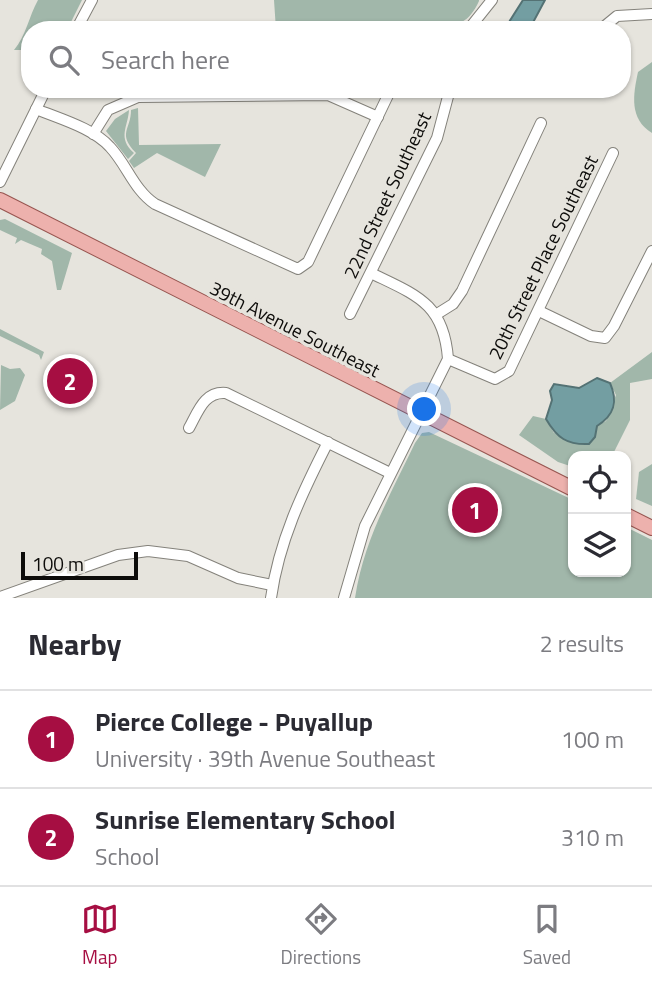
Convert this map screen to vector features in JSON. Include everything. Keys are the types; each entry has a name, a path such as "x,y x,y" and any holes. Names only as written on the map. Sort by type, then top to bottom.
{"main road":[{"name":"39th Avenue Southeast","path":"0,200 568,487"},
{"path":"631,518 652,528"}],"street":[{"path":"81,21 92,0"},
{"path":"475,21 492,0"},
{"path":"611,21 617,16 652,14"},
{"path":"0,182 42,98"},
{"path":"93,135 108,110 136,98"},
{"path":"335,98 378,117"},
{"path":"36,109 93,135 111,148 142,193 155,204 298,269 308,262 387,98"},
{"name":"22nd Street Southeast","path":"350,314 437,138 448,98"},
{"path":"437,314 453,304 462,291 541,123"},
{"name":"20th Street Place Southeast","path":"448,359 495,379 505,376 539,311 612,153"},
{"path":"539,311 591,336 605,338 614,326 652,251"},
{"path":"344,598 358,542 448,359 437,314 421,298 371,273"},
{"path":"189,428 207,398 220,392 240,398 390,473"},
{"path":"271,598 272,585 291,518 328,442"},
{"path":"0,597 24,594 118,555 148,551 188,556 238,578 272,585"}],"green space":[{"path":"38,0 82,0 72,21 29,21"},
{"path":"274,0 479,0 464,21 275,21"},
{"path":"21,40 21,50 14,50"},
{"path":"652,62 652,133 639,121 634,98 638,72"},
{"path":"138,108 139,145 221,144 205,177 157,153 134,168 129,161 136,153 127,141 126,132 131,110"},
{"path":"129,110 125,137 134,153 128,159 106,131 115,119"},
{"path":"5,219 72,253 61,290 57,290 52,261 41,254 42,249 21,240 15,244 17,238 0,230 0,220"},
{"path":"0,329 44,352 41,360 39,355 0,336"},
{"path":"652,352 652,379 630,383 630,420 614,451 568,451 568,465 558,462 519,435 533,416 546,419 554,433 595,437 597,426 606,421 616,395 610,383"},
{"path":"1,365 10,369 20,368 25,375 15,401 0,410"},
{"path":"429,432 568,498 568,577 631,577 631,530 652,540 652,598 355,598 371,537 422,433"},
{"path":"652,464 652,506 636,499 639,472"}],"water":[{"path":"523,0 545,0 534,21 510,21"},
{"path":"597,378 610,383 614,396 611,412 597,426 595,437 589,444 569,442 554,431 546,419 552,400 550,391 554,384 579,388"}],"place":[{"name":"Sunrise Elementary School","path":"70,381"},
{"name":"Pierce College - Puyallup","path":"475,510"}]}
